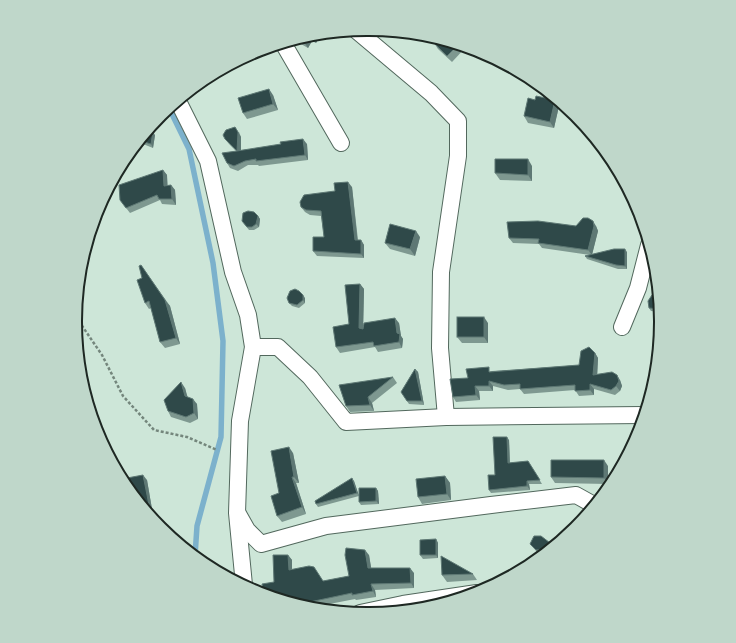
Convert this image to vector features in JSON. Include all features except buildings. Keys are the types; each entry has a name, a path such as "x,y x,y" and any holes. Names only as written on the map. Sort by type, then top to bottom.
{"street":[{"path":"364,36 431,93 458,121 458,156 441,272 440,348 446,417"},
{"path":"286,48 341,143"},
{"path":"181,106 208,161 233,272 248,315 253,347 240,421 237,513 243,579"},
{"path":"622,327 638,288 646,257"},
{"path":"253,347 278,347 310,377 346,422 446,417 637,415"},
{"path":"237,513 247,530 261,544 326,526 490,505 576,495 589,502"},
{"path":"396,606 433,600"}],"path":[{"path":"82,326 102,355 123,396 154,430 187,437 217,450"}],"waterway":[{"path":"172,114 189,149 213,263 223,341 221,437 197,526 195,549"}]}
